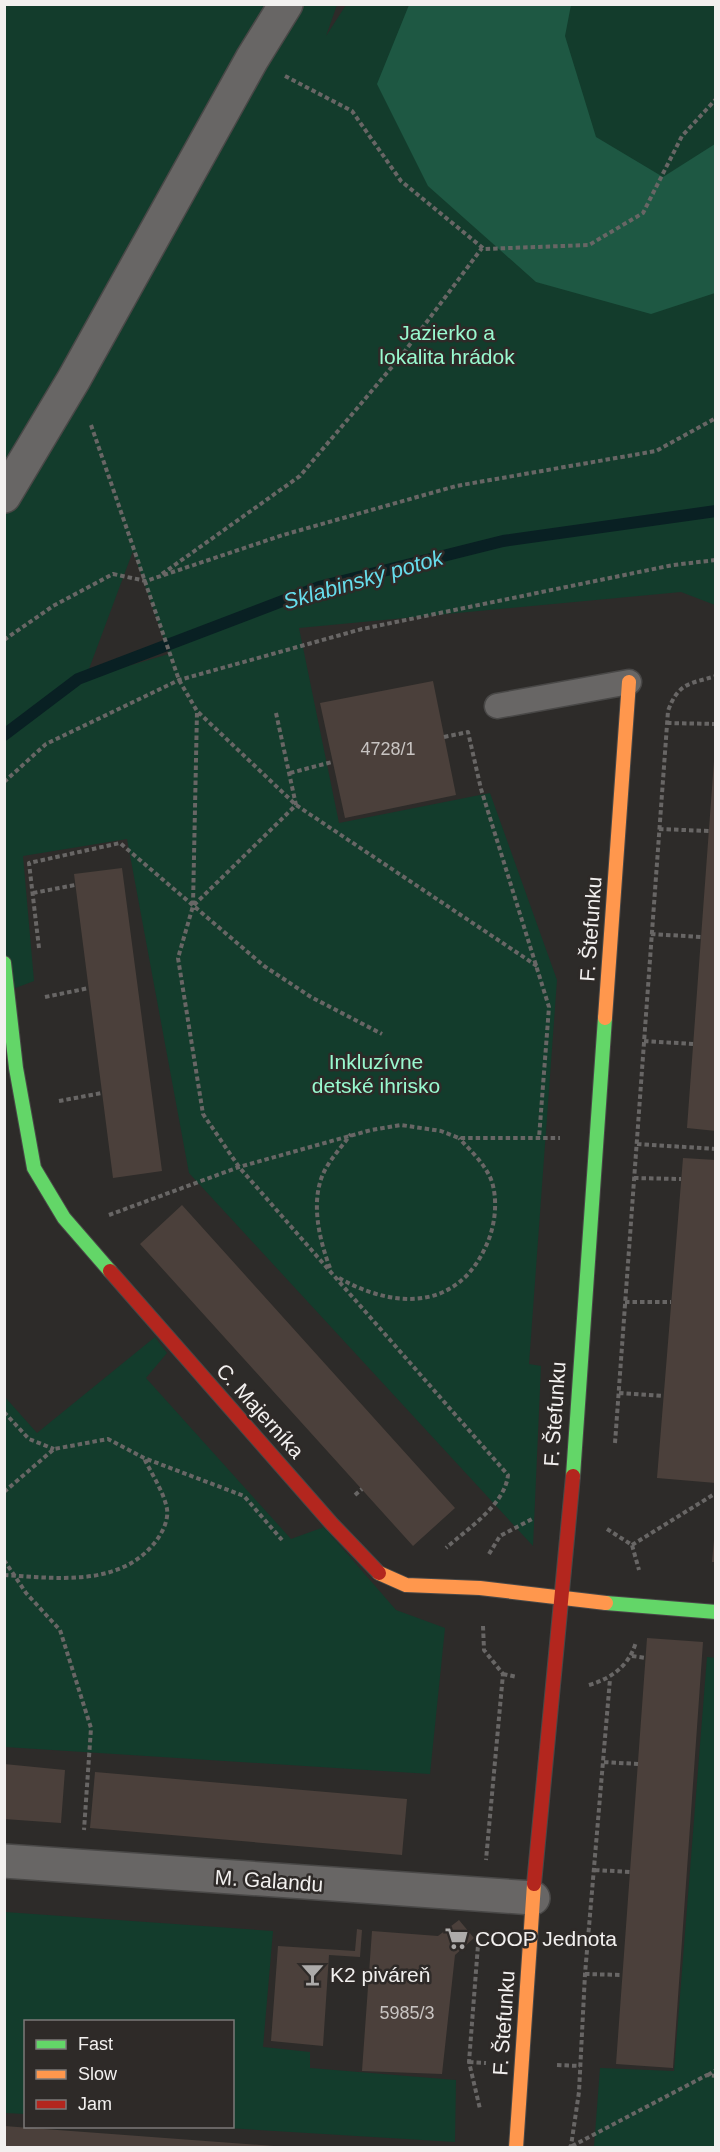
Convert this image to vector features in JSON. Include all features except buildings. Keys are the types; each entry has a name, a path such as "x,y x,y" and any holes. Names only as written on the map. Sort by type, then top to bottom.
{"street":[{"path":"4,496 74,379 252,59 286,4"},
{"name":"F. Štefunku","path":"516,2148 533,1898 570,1519 629,682"},
{"name":"C. Majerníka","path":"4,963 10,1069 34,1167 64,1218 332,1524 380,1574 406,1586 480,1588 644,1607 716,1612"},
{"name":"M. Galandu","path":"4,1861 533,1898"}],"lane":[{"path":"497,706 629,682"}],"path":[{"path":"252,59 352,111 401,181 482,248 589,244 643,213 682,136 716,99"},
{"path":"159,576 300,476 402,355 482,248"},
{"path":"74,379 179,680 197,711 296,805 537,966"},
{"path":"4,640 53,606 113,574 146,581 283,535 456,486 656,451 716,418"},
{"path":"4,782 46,744 179,680 362,629 672,565 716,560"},
{"path":"615,1450 667,723 674,694 685,685 716,676"},
{"path":"197,711 193,906 178,958 203,1114 239,1167 508,1475 507,1488 494,1504 444,1550"},
{"path":"276,713 296,805"},
{"path":"667,723 716,724"},
{"path":"444,737 468,732 481,789 549,1007 539,1138"},
{"path":"290,773 332,762"},
{"path":"193,906 296,805"},
{"path":"659,829 709,831"},
{"path":"39,951 29,863 120,843 264,966 311,997 382,1034"},
{"path":"33,893 75,885"},
{"path":"651,934 701,937"},
{"path":"43,986 45,1009"},
{"path":"44,997 89,988"},
{"path":"644,1041 693,1044"},
{"path":"55,1102 102,1093"},
{"path":"105,1216 239,1167 351,1133 401,1125 441,1131 459,1138 595,1140"},
{"path":"331,1270 319,1238 318,1196 325,1170 351,1133"},
{"path":"336,1276 359,1290 410,1300 440,1295 467,1277 480,1260 490,1237 495,1202 492,1182 479,1160 459,1138"},
{"path":"637,1144 716,1149"},
{"path":"634,1179 681,1179"},
{"path":"626,1302 671,1302"},
{"path":"619,1393 663,1396"},
{"path":"4,1412 29,1439 54,1449"},
{"path":"4,1492 54,1449 108,1439 144,1458 244,1496 282,1540"},
{"path":"4,1575 49,1578 107,1575 143,1557 162,1536 167,1509 144,1458"},
{"path":"632,1545 716,1493"},
{"path":"481,2115 469,2062 481,1917 478,1868 487,1859 503,1674 484,1650 480,1588 482,1565 500,1536 539,1516 570,1519"},
{"path":"609,1530 610,1519"},
{"path":"4,1560 12,1576 60,1630 91,1728 84,1833"},
{"path":"632,1656 645,1658"},
{"path":"570,2147 579,2092 585,1974 610,1679"},
{"path":"604,1762 638,1764"},
{"path":"595,1870 630,1872"},
{"path":"585,1974 622,1975"},
{"path":"570,2147 716,2070"},
{"path":"707,2075 716,2076"}],"green space":[{"path":"5,5 337,5 326,36 346,5 715,5 715,605 681,592 299,628 339,823 490,793 557,980 529,1364 541,1366 533,1546 189,1173 127,839 23,856 34,981 5,992","holes":["133,551 169,654 86,677"]},
{"path":"409,5 571,5 565,36 596,137 663,177 715,144 715,293 651,314 536,282 428,186 377,84"},
{"path":"155,1337 167,1353 146,1378 291,1539 324,1527 396,1610 445,1628 430,1774 5,1747 4,1396 37,1433"},
{"path":"707,1657 716,1658 715,2147 594,2147 600,2068 674,2071"},
{"path":"5,1912 273,1931 263,2047 310,2052 310,2068 456,2080 455,2142 226,2128 234,2128 234,2020 24,2020 24,2114 5,2113"}],"waterway":[{"name":"Sklabinský potok","path":"4,735 78,679 319,587 503,541 716,511"}],"traffic: fast":[{"path":"4,963 16,1068 34,1168 64,1218 110,1271"},
{"path":"573,1476 605,1018"},
{"path":"606,1603 716,1612"}],"traffic: slow":[{"path":"605,1018 629,682"},
{"path":"379,1573 406,1585 480,1588 606,1603"},
{"path":"516,2148 534,1884"}],"traffic: jam":[{"path":"110,1271 332,1524 379,1573"},
{"path":"534,1884 573,1476"}],"place":[{"name":"COOP Jednota","path":"457,1939"},
{"name":"K2 piváreň","path":"312,1975"}],"park label":[{"name":"Jazierko a lokalita hrádok","path":"447,345"},
{"name":"Inkluzívne detské ihrisko","path":"376,1074"}]}
